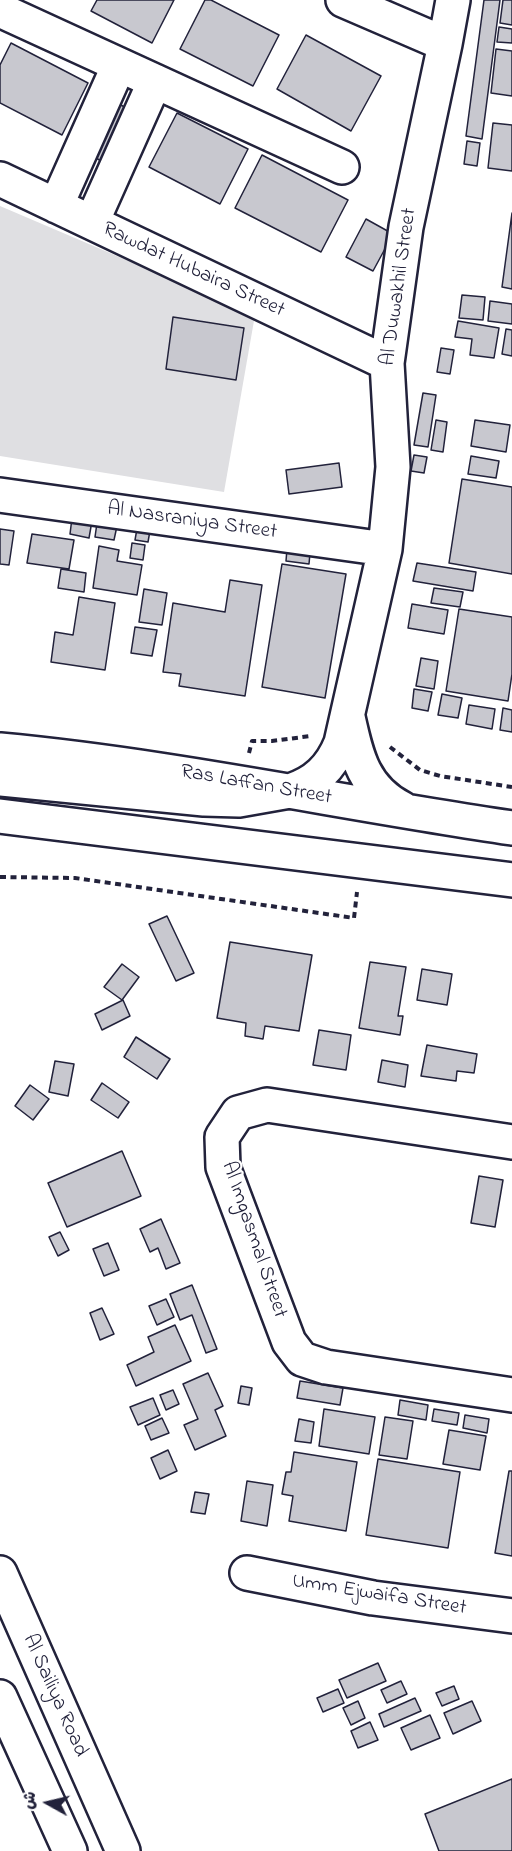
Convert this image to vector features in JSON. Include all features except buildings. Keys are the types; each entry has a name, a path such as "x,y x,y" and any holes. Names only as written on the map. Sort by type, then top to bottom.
{"street":[{"path":"343,0 445,44"},
{"name":"Al Duwakhil Street","path":"290,791 316,779 327,769 339,750 385,549 393,487 387,363 406,227 453,0"},
{"path":"0,10 342,167"},
{"path":"56,206 119,65"},
{"path":"92,222 155,81"},
{"name":"Rawdat Hubaira Street","path":"0,179 387,363"},
{"name":"Al Nasraniya Street","path":"0,495 385,549"},
{"name":"Al Duwakhil Street","path":"348,717 362,765 372,786 388,802 410,813"},
{"name":"Ras Laffan Street","path":"0,750 149,768 410,813 512,828"},
{"path":"0,779 213,800 239,800 290,791"},
{"path":"0,816 512,880"},
{"name":"Al Imgasmal Street","path":"512,1142 267,1105 238,1113 222,1137 223,1167 289,1342 302,1359 326,1367 512,1395"},
{"name":"Umm Ejwaifa Street","path":"247,1573 372,1598 512,1616"},
{"name":"Al Sailiya Road","path":"0,1574 123,1851"},
{"path":"0,1697 70,1851"}],"path":[{"path":"0,877 37,876 86,879 354,918 362,861"}],"shaded area":[{"path":"0,206 255,315 224,492 0,456"}]}
